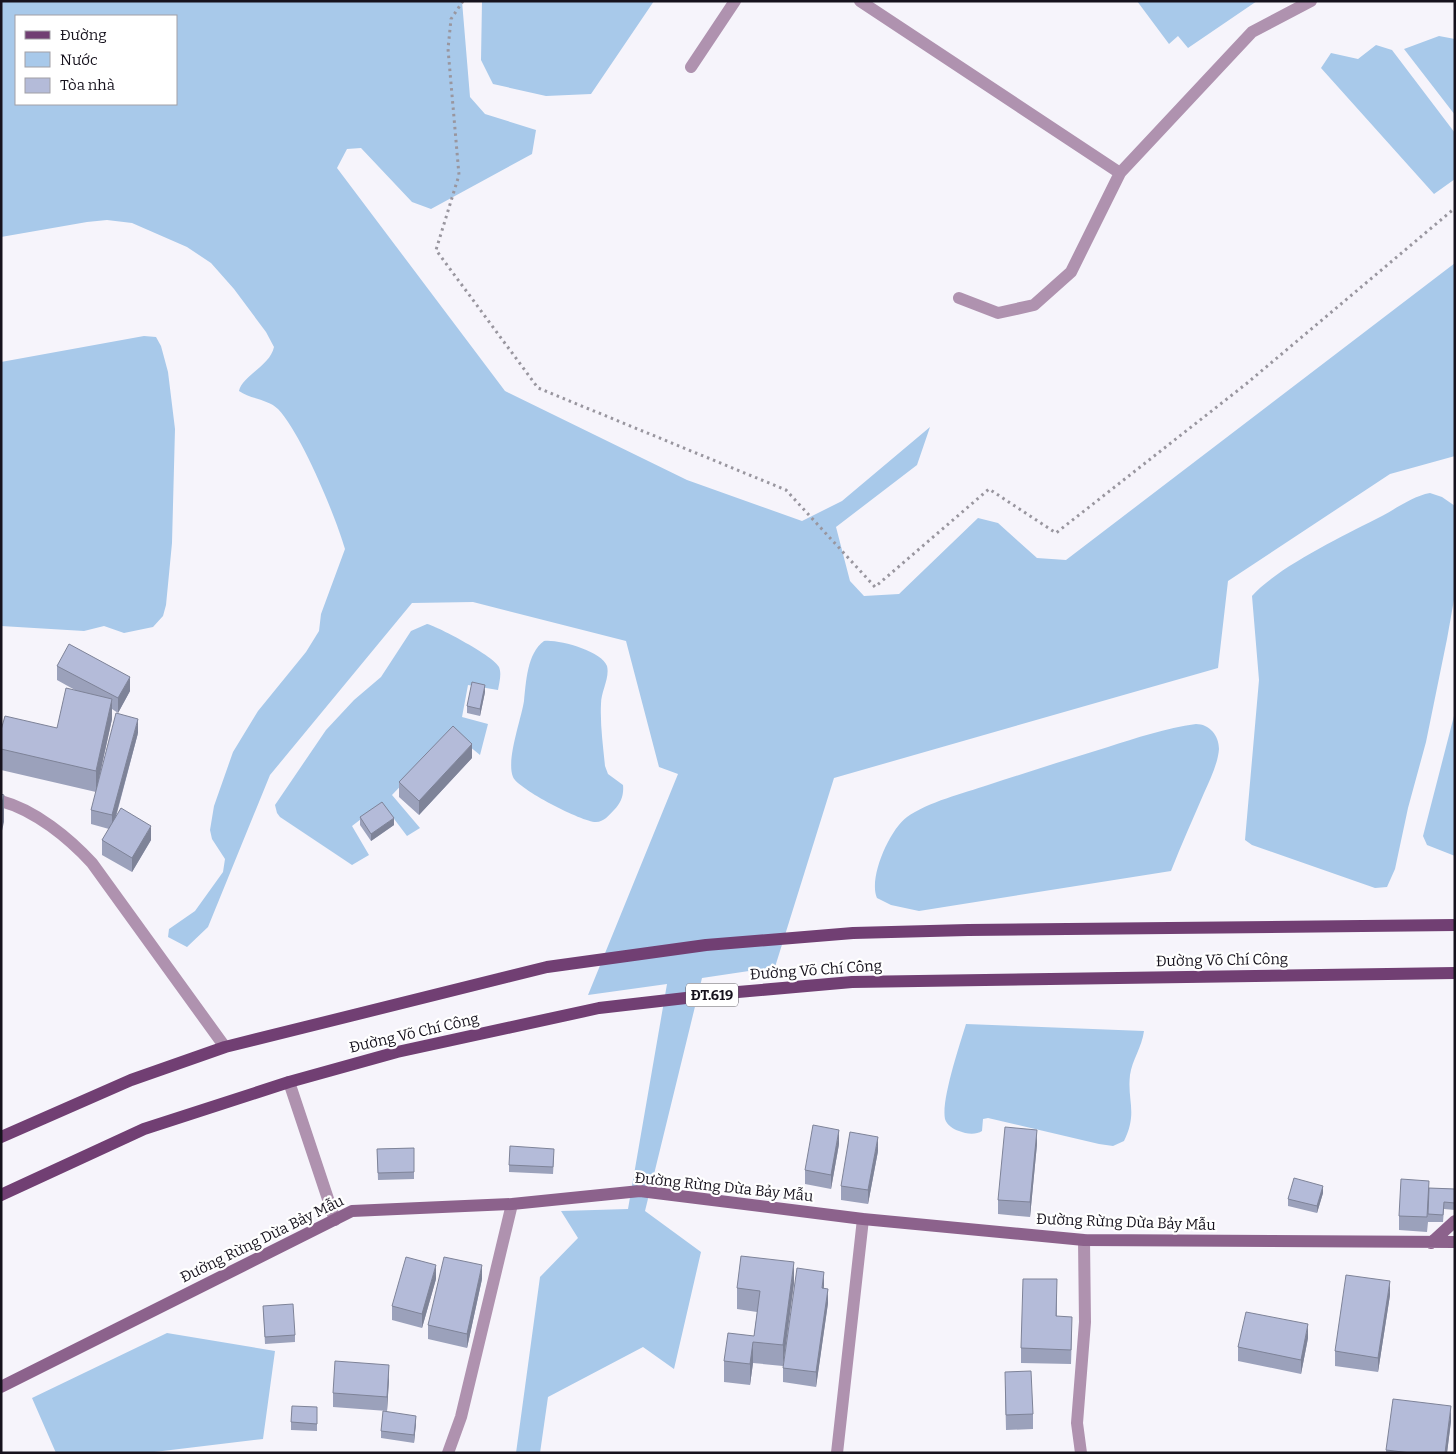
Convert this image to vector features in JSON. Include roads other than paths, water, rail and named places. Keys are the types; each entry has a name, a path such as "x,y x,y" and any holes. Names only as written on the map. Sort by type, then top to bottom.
{"main road":[{"name":"Đường Võ Chí Công","path":"1,1137 131,1080 225,1047 547,967 706,945 853,933 958,930 1455,925"},
{"name":"Đường Võ Chí Công","path":"1,1195 144,1129 289,1082 397,1052 599,1008 738,992 852,982 1455,973"}],"street":[{"path":"691,66 735,1"},
{"path":"860,1 1120,173"},
{"path":"959,298 998,313 1034,305 1071,272 1120,173 1252,32 1311,1"},
{"path":"1,801 13,804 41,821 76,846 92,863 147,936 225,1047"},
{"path":"289,1082 335,1220"},
{"name":"Đường Rừng Dừa Bảy Mẫu","path":"1,1387 352,1211 512,1204 640,1191 863,1219 1084,1240 1455,1242"},
{"path":"448,1453 461,1417 512,1204"},
{"path":"837,1453 863,1219"},
{"path":"1431,1243 1455,1221"},
{"path":"1081,1453 1077,1423 1085,1322 1084,1240"}],"water":[{"path":"1,1 462,1 470,97 485,114 536,130 532,154 431,209 412,202 361,148 347,149 337,168 505,391 687,480 802,521 842,501 930,427 917,465 836,527 850,581 864,596 899,594 978,518 998,523 1037,558 1066,560 1455,263 1455,456 1390,474 1228,581 1218,668 834,778 775,967 702,978 645,1211 701,1252 674,1369 643,1347 548,1397 540,1453 516,1453 540,1277 578,1238 561,1211 628,1209 667,984 588,995 678,774 659,767 626,641 473,602 412,603 270,775 208,927 187,947 168,937 169,929 195,911 223,872 225,859 212,839 210,830 214,806 233,752 258,711 306,652 319,631 321,614 345,549 334,516 307,455 287,421 274,406 239,391 245,380 267,360 274,347 266,332 234,289 211,263 187,247 132,223 107,220 1,237"},
{"path":"482,1 654,1 591,94 546,96 493,84 481,60"},
{"path":"1137,1 1257,1 1188,48 1178,36 1169,44"},
{"path":"1439,36 1455,39 1455,115 1404,49"},
{"path":"1376,45 1392,50 1455,133 1455,179 1434,194 1321,68 1331,53 1358,59"},
{"path":"144,336 156,337 161,346 168,372 175,429 172,543 166,605 163,616 153,627 124,633 104,626 84,631 1,626 1,362"},
{"path":"1430,493 1442,497 1455,506 1455,594 1426,742 1408,808 1395,869 1387,887 1375,888 1252,845 1245,840 1259,680 1252,596 1278,574 1313,552 1411,499"},
{"path":"427,624 454,636 478,650 488,656 499,667 498,690 468,685 462,717 488,724 480,755 452,732 392,795 420,828 407,836 382,803 352,826 369,855 352,865 280,817 275,805 326,730 354,700 381,677 411,631"},
{"path":"544,641 559,642 579,647 597,655 607,666 608,671 601,699 605,766 608,774 623,785 623,789 622,799 618,805 606,818 599,822 578,817 551,804 526,789 513,777 511,761 524,701 528,669 538,646"},
{"path":"1455,712 1455,856 1427,845 1423,836"},
{"path":"1201,724 1212,731 1219,744 1219,749 1211,777 1171,871 919,911 891,905 877,898 875,889 876,879 882,854 900,823 925,807 946,798 1078,756 1151,734"},
{"path":"966,1024 1144,1031 1130,1075 1131,1115 1124,1141 1113,1146 1099,1144 988,1118 983,1119 982,1131 977,1133 965,1133 950,1126 945,1119 946,1099"},
{"path":"167,1333 275,1351 263,1439 146,1453 56,1453 32,1398"}]}
